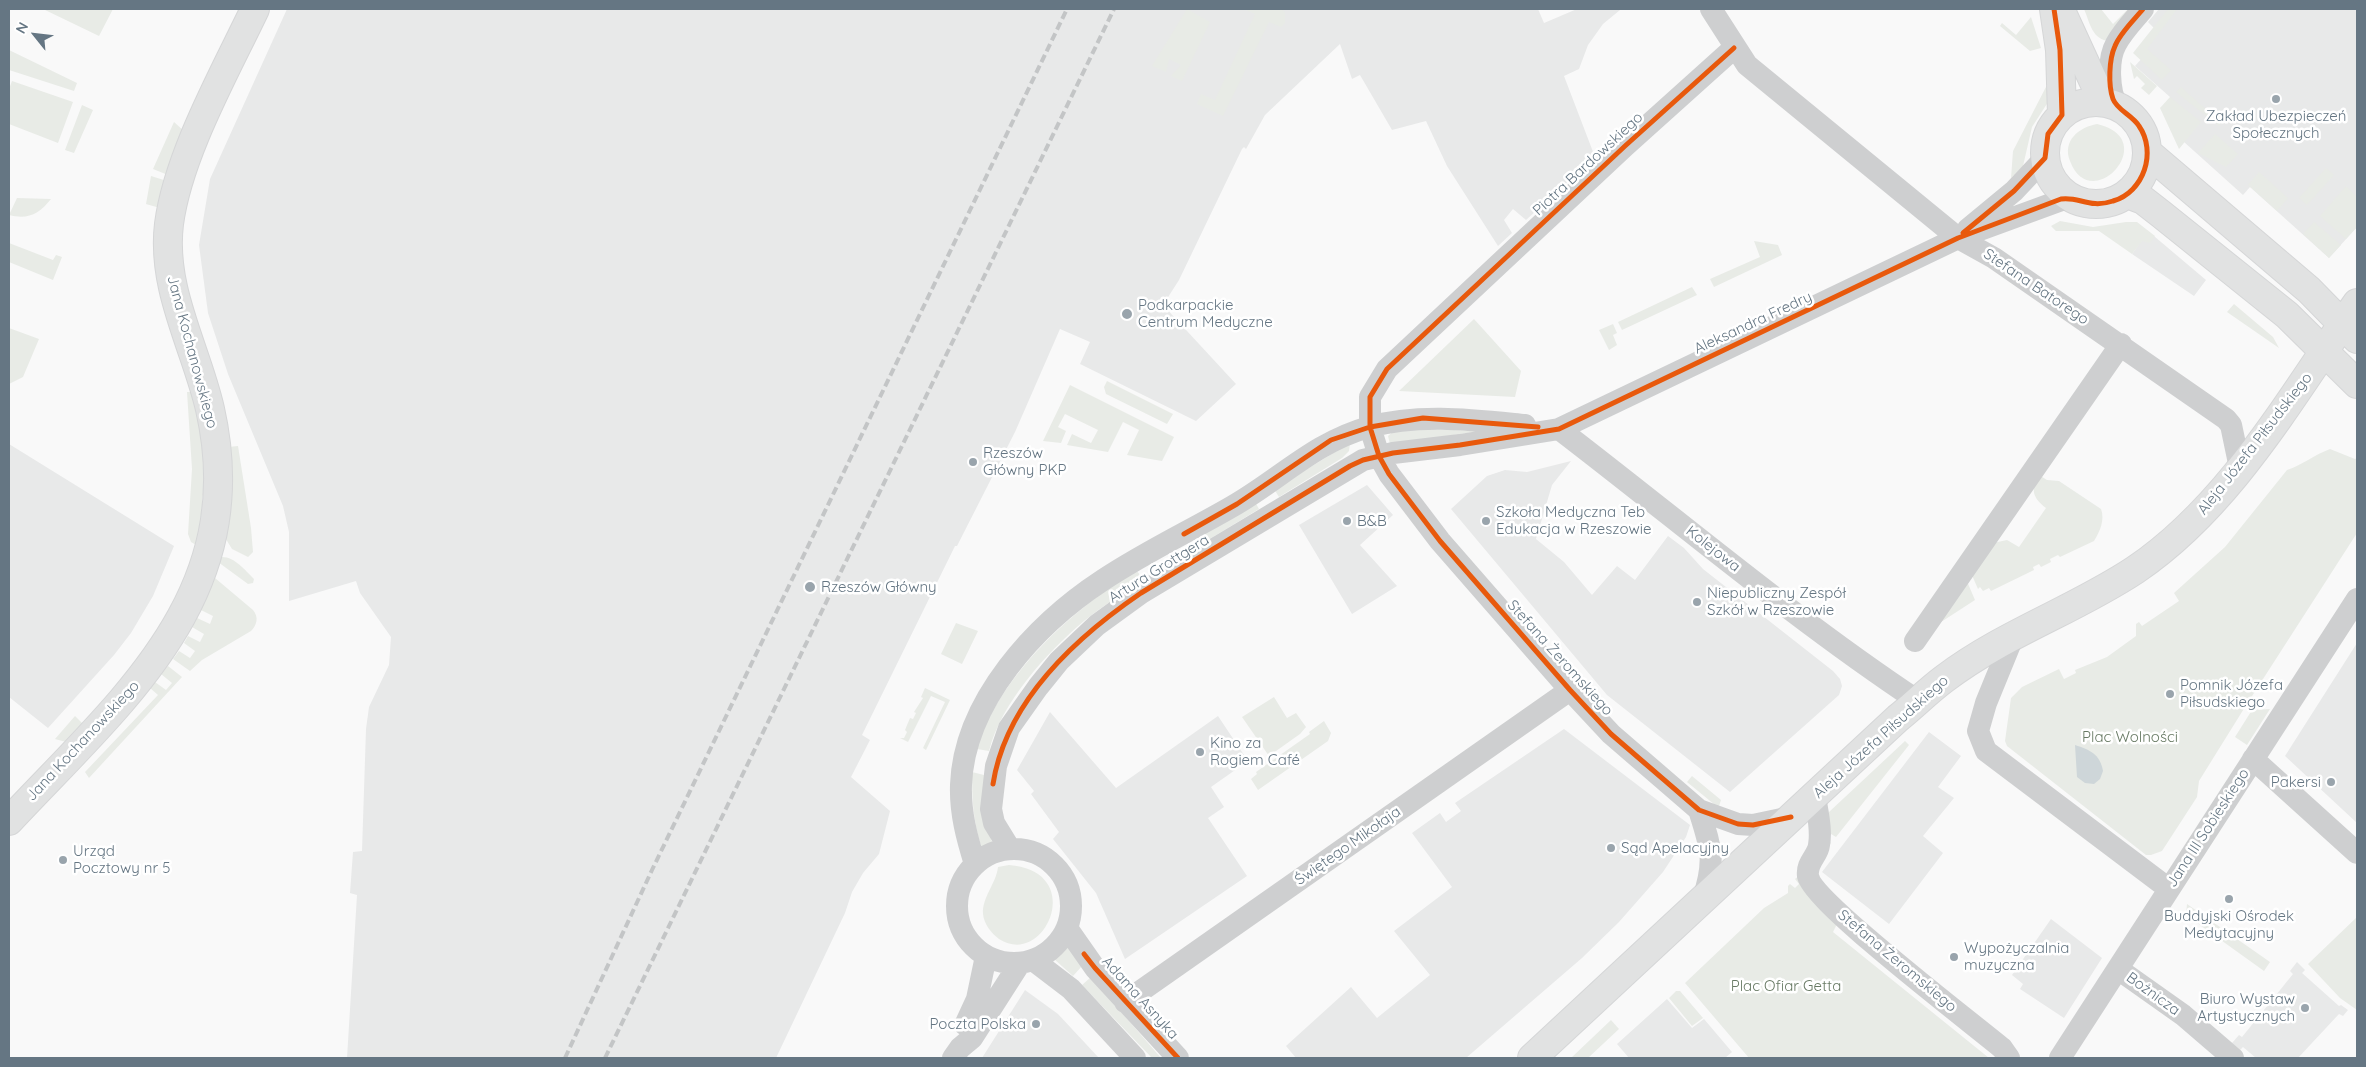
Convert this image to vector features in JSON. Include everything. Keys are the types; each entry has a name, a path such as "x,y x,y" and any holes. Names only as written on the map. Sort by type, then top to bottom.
{"street":[{"name":"Jana Kochanowskiego","path":"9,821 153,664 193,596 206,560 219,495 217,449 206,389 178,308 171,274 169,225 176,188 194,141 255,9"},
{"name":"Stefana Batorego","path":"1711,9 1734,48 1747,64 1776,90 1958,238 1994,258 2226,419 2231,425 2240,468"},
{"path":"2054,9 2060,50 2062,115"},
{"path":"2060,9 2110,95 2140,126 2148,152 2142,176 2127,194 2110,202 2093,204 2070,197 2053,181 2045,158 2048,134 2062,115 2084,103 2110,95"},
{"path":"2110,95 2115,45 2142,9"},
{"name":"Piotra Bardowskiego","path":"1370,427 1370,397 1388,369 1618,153 1734,48"},
{"path":"2148,152 2309,290 2352,322"},
{"path":"1958,238 2014,191 2045,158"},
{"path":"2127,194 2143,200 2287,315 2357,384"},
{"path":"1958,238 2070,197"},
{"name":"Aleksandra Fredry","path":"1559,429 1958,238"},
{"name":"Aleja Józefa Piłsudskiego","path":"1532,1058 1944,678 2013,637 2136,570 2191,525 2240,468 2324,352 2352,322"},
{"path":"1915,641 2120,344"},
{"name":"Artura Grottgera","path":"975,864 964,829 961,806 962,769 967,743 981,709 1019,655 1042,630 1102,581 1237,504 1331,440 1370,427 1423,418 1497,422 1559,429"},
{"name":"Stefana Żeromskiego","path":"1370,427 1379,456 1400,491 1440,541 1570,690 1611,734 1699,810 1738,824 1753,825 1791,818"},
{"name":"Artura Grottgera","path":"1010,849 994,823 991,809 996,766 1010,728 1021,710 1059,661 1097,626 1141,593 1350,466 1379,456 1559,429"},
{"name":"Kolejowa","path":"1559,429 1879,676 1918,701"},
{"name":"Jana III Sobieskiego","path":"2060,1058 2357,599"},
{"path":"2013,637 1986,703 1978,731 1986,751 2169,889"},
{"name":"Świętego Mikołaja","path":"1126,1002 1570,690"},
{"path":"2253,759 2278,784 2357,853"},
{"name":"Stefana Żeromskiego","path":"1815,795 1820,836 1819,848 1810,861 1808,875 1811,883 1845,920 2002,1048 2009,1058"},
{"path":"1699,810 1711,858 1711,874 1703,899"},
{"path":"1010,849 1035,852 1048,859 1059,869 1067,882 1072,910 1062,938 1052,949 1026,962 1002,963 986,956 968,941 957,917 958,891 975,864 992,853 1010,849"},
{"name":"Adama Asnyka","path":"1067,928 1095,968 1178,1058"},
{"path":"957,1053 959,1037 977,1000 986,956"},
{"path":"957,1053 972,1038 1026,962"},
{"path":"1026,962 1071,990 1135,1058"},
{"name":"Bożnicza","path":"2118,968 2183,1015 2233,1058"}],"shaded area":[{"path":"287,9 1538,9 1544,23 1577,9 1620,10 1603,24 1588,45 1579,69 1564,76 1595,157 1526,220 1513,209 1504,220 1512,233 1498,246 1447,166 1426,121 1392,130 1360,75 1352,79 1340,44 1265,115 1246,149 1244,147 1242,149 1179,280 1163,305 1236,384 1196,421 1080,364 1090,342 1060,329 1015,432 957,546 955,546 862,735 870,740 851,777 890,811 879,854 863,873 852,892 845,913 776,1058 347,1058 357,895 350,893 353,852 362,851 366,729 369,707 389,665 391,637 360,593 356,581 289,601 289,532 283,506 228,374 208,313 199,245 210,179"},
{"path":"2159,9 2357,9 2357,227 2329,258 2250,187 2243,195 2184,142 2168,122 2170,97 2135,66 2143,57 2155,29 2148,22"},
{"path":"2148,231 2206,280 2194,296 2132,254"},
{"path":"9,444 174,546 153,596 131,633 114,655 48,728 9,697"},
{"path":"1571,461 1552,485 1536,539 1564,562 1592,595 1617,566 1635,580 1668,536 1684,548 1703,569 1833,671 1840,679 1842,686 1839,695 1730,792 1607,695 1451,509 1487,476 1505,470 1527,472"},
{"path":"1367,485 1393,515 1360,545 1397,586 1352,614 1299,525"},
{"path":"2357,643 2357,823 2285,756"},
{"path":"1050,712 1116,788 1218,716 1248,761 1211,787 1224,807 1208,818 1247,876 1125,959 1096,893 1053,839 1059,832 1031,794 1034,791 1017,770"},
{"path":"1564,729 1690,825 1686,837 1663,872 1619,922 1582,958 1466,1058 1296,1058 1286,1046 1351,987 1377,1018 1430,975 1394,931 1452,887 1412,833 1440,813 1446,822 1461,811 1455,803"},
{"path":"1929,732 1961,756 1938,787 1954,798 1923,836 1943,853 1889,924 1822,872"},
{"path":"2075,745 2090,751 2102,765 2103,771 2100,779 2094,784 2085,783 2077,777"},
{"path":"2051,919 2102,958 2064,1018 2020,989 2023,984 2012,975"},
{"name":"Biuro Wystaw Artystycznych","path":"2297,962 2305,970 2302,973 2339,1006 2341,1005 2348,1010 2343,1016 2339,1014 2298,1058 2256,1058 2243,1047 2240,1050 2232,1043 2239,1035 2242,1037 2293,974 2290,971"},
{"path":"1025,990 1058,1014 1099,1058 982,1058"},
{"path":"1667,999 1692,1028 1704,1019 1732,1052 1725,1058 1629,1058 1617,1044"}],"green space":[{"path":"43,9 113,9 99,36"},
{"path":"1187,9 1210,22 1182,81 1171,76 1181,65 1169,59 1166,72 1152,66"},
{"path":"1244,9 1282,9 1285,13 1285,23 1281,27 1269,22 1223,116 1197,104 1201,94 1215,100 1255,14"},
{"path":"2084,9 2101,9 2113,24 2128,9 2127,18 2110,41 2099,38 2095,34"},
{"path":"2168,9 2177,9 2147,49 2171,70 2162,80 2133,53"},
{"path":"2031,17 2041,48 2030,51 2000,26 2002,23 2016,35"},
{"path":"9,50 77,83 74,91 9,70"},
{"path":"2130,62 2157,86 2149,95 2141,88 2145,84 2137,76 2134,79"},
{"path":"12,81 73,102 58,143 9,124 9,89"},
{"path":"2048,83 2052,96 2032,127 2023,166 2011,178 2013,151"},
{"path":"2181,87 2211,114 2216,109 2226,118 2219,126 2176,92"},
{"path":"2170,97 2201,122 2179,149 2160,108"},
{"path":"82,105 93,110 74,153 65,150"},
{"path":"174,122 184,131 168,175 153,169"},
{"path":"2097,124 2116,132 2124,144 2123,157 2116,169 2105,178 2092,181 2080,176 2070,161 2068,147 2070,141 2078,132"},
{"path":"2215,134 2238,154 2226,167 2198,153"},
{"path":"2326,168 2334,175 2307,205 2299,198"},
{"path":"2259,172 2288,198 2277,211 2248,185"},
{"path":"151,176 167,181 160,208 146,204"},
{"path":"2346,186 2357,197 2357,227 2346,239 2320,216"},
{"path":"17,198 51,199 42,209 22,217 9,215"},
{"path":"2060,221 2093,227 2137,222 2155,236 2150,243 2142,241 2132,254 2099,231 2056,231 2051,226"},
{"path":"2314,222 2341,245 2329,258 2303,234"},
{"path":"1754,241 1778,245 1782,255 1714,287 1710,279 1760,257"},
{"path":"9,243 53,260 56,255 62,257 53,280 9,262"},
{"path":"1692,287 1697,295 1622,330 1618,322"},
{"path":"2234,304 2273,337 2279,348 2227,312"},
{"path":"1474,319 1521,371 1515,397 1399,391"},
{"path":"1613,324 1617,333 1613,335 1617,345 1609,350 1599,330"},
{"path":"9,328 39,339 23,377 9,384"},
{"path":"1107,381 1173,414 1167,424 1106,394 1104,387"},
{"path":"1070,385 1174,437 1162,461 1127,455 1139,430 1123,422 1108,452 1067,445 1072,434 1091,443 1098,430 1065,414 1058,427 1066,431 1061,443 1043,441"},
{"path":"187,392 195,392 206,463 198,546 191,542 188,534 192,469"},
{"path":"1397,428 1482,431 1390,444 1388,436"},
{"path":"1350,443 1349,451 1342,458 1279,497 1274,489"},
{"path":"238,446 251,528 253,552 248,557 232,549 224,536 228,447"},
{"name":"Plac Wolności","path":"2330,449 2355,459 2357,458 2357,533 2199,781 2197,797 2162,851 2146,855 2007,746 2005,741 2011,698 2022,687 2059,669 2064,679 2076,673 2075,670 2107,657 2136,636 2136,624 2139,622 2142,626 2179,601 2174,593 2225,547 2287,470"},
{"path":"2039,475 2047,480 2059,481 2101,509 2102,521 2094,541 2060,557 2058,555 2050,559 2051,562 2041,567 2039,564 2033,567 2034,570 1991,591 1989,588 1983,591 1980,587 1978,589 1971,573 1993,543 2007,540 2019,547 2046,508 2038,501 2034,493 2034,485"},
{"path":"1254,500 1259,509 1208,540 1204,540 1202,533"},
{"path":"221,557 226,557 239,564 254,579 253,583 248,584 218,562"},
{"path":"1137,571 1140,575 1136,581 1090,616 1070,634 1027,680 1004,715 989,751 977,749 987,723 1002,697 1020,671 1041,647 1088,604"},
{"path":"215,578 253,610 257,618 256,624 251,631 202,660 190,671 173,659 179,651 190,658 195,651 184,643 188,636 200,642 204,634 192,627 197,618 210,624 213,616 201,610"},
{"path":"1966,579 1975,600 1938,624"},
{"path":"956,623 978,631 962,664 941,654"},
{"path":"168,666 182,677 89,778 85,772 158,695 150,688 155,682 166,690 172,683 161,674"},
{"path":"925,688 950,700 926,750 923,748 945,702 931,696 908,742 900,738 904,738 907,732 905,730 910,718 913,719 916,713 914,712 923,698 921,697"},
{"path":"1274,697 1287,718 1296,713 1306,727 1300,734 1269,756 1242,717"},
{"path":"2270,709 2247,745 2235,737 2252,710"},
{"path":"75,716 83,724 66,742 55,739"},
{"path":"1324,721 1331,733 1328,741 1258,790 1251,779 1257,774 1256,772 1310,734 1309,732"},
{"path":"1905,741 1909,745 1836,837 1831,834 1827,839 1831,843 1826,850 1827,816 1829,812"},
{"path":"972,772 984,775 988,826 992,842 985,848 981,846 978,837 973,800"},
{"path":"1692,776 1721,800 1719,806 1715,805 1687,782"},
{"path":"1009,865 1033,871 1047,883 1053,899 1051,916 1043,930 1031,941 1016,945 996,937 986,925 983,914 983,908 998,867"},
{"name":"Plac Ofiar Getta","path":"1800,875 1837,924 1833,932 1989,1058 1749,1058 1685,983 1764,908 1788,893 1788,886 1790,884 1795,888 1799,884 1795,879"},
{"path":"2187,904 2270,962 2264,971 2186,915"},
{"path":"2357,917 2357,1010 2340,998 2308,964"},
{"path":"1067,945 1083,965 1073,976 1054,959"},
{"path":"1091,977 1161,1058 1152,1058 1082,985"},
{"path":"1676,991 1680,991 1703,1018 1692,1026 1669,998"},
{"path":"1611,1020 1619,1029 1588,1058 1571,1058"}],"railway":[{"path":"565,1058 652,870 1067,9"},
{"path":"605,1058 1114,9"}],"cycle path":[{"path":"1963,233 2014,191 2045,158 2048,134 2062,115 2060,50 2054,9"},
{"path":"993,784 1000,754 1012,725 1028,699 1047,674 1092,630 1141,593 1350,466 1363,460 1393,453 1460,445 1559,429 1958,238 2061,199 2073,199 2097,204 2113,201 2124,196 2140,180 2147,159 2147,147 2139,126 2113,99 2110,87 2110,65 2117,41 2143,9"},
{"path":"1734,48 1625,146 1387,369 1370,397 1370,427 1379,456 1389,474 1440,541 1570,690 1611,734 1699,810 1738,824 1753,825 1791,817"},
{"path":"1184,534 1237,504 1331,440 1370,427 1423,418 1538,427"},
{"path":"1084,954 1178,1058"}],"place":[{"name":"Zakład Ubezpieczeń Społecznych","path":"2276,99"},
{"name":"Podkarpackie Centrum Medyczne","path":"1127,314"},
{"name":"Rzeszów Główny PKP","path":"973,462"},
{"name":"B&B","path":"1347,521"},
{"name":"Szkoła Medyczna Teb Edukacja w Rzeszowie","path":"1486,521"},
{"name":"Rzeszów Główny","path":"810,587"},
{"name":"Niepubliczny Zespół Szkół w Rzeszowie","path":"1697,602"},
{"name":"Pomnik Józefa Piłsudskiego","path":"2170,694"},
{"name":"Kino za Rogiem Café","path":"1200,752"},
{"name":"Pakersi","path":"2331,782"},
{"name":"Sąd Apelacyjny","path":"1611,848"},
{"name":"Urząd Pocztowy nr 5","path":"63,860"},
{"name":"Buddyjski Ośrodek Medytacyjny","path":"2229,899"},
{"name":"Wypożyczalnia muzyczna","path":"1954,957"},
{"name":"Biuro Wystaw Artystycznych","path":"2305,1008"},
{"name":"Poczta Polska","path":"1036,1024"}]}
